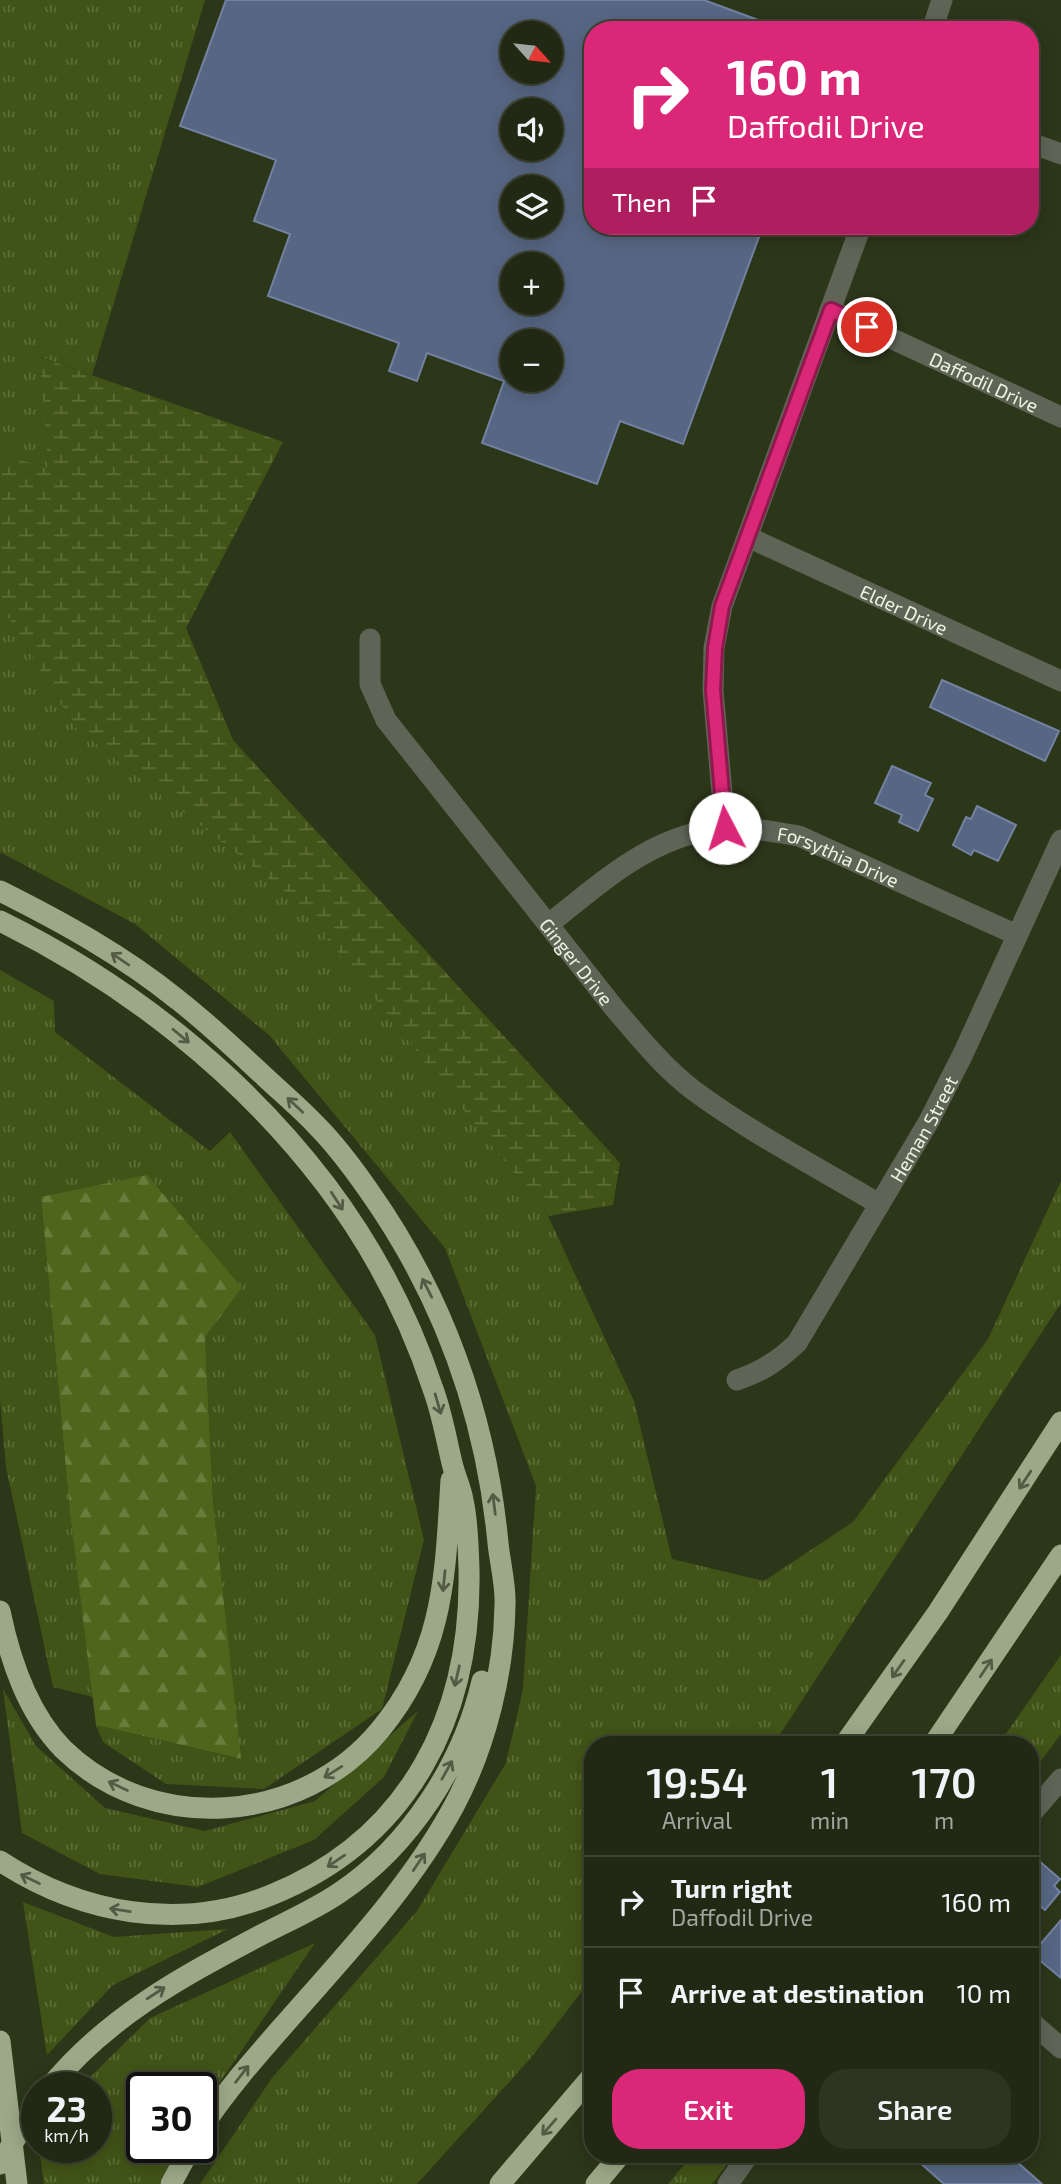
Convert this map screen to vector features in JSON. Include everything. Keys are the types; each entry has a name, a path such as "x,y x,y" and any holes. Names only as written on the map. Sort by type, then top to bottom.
{"highway":[{"path":"0,891 50,916 116,956 176,998 228,1042 318,1126 352,1167 394,1226 423,1279 458,1358 480,1432 494,1502 500,1572 506,1602 500,1656 491,1707 478,1751 454,1805 392,1901 243,2071 217,2107"},
{"path":"0,921 37,939 102,978 160,1018 256,1105 328,1187 368,1249 404,1314 433,1388 463,1499 469,1599 463,1653 452,1699 436,1742 400,1801 344,1856 296,1885 249,1904 198,1914 150,1915 105,1908 61,1894 22,1876 0,1861"},
{"path":"850,1736 937,1612 1061,1422"},
{"path":"0,1611 5,1637 19,1678 36,1714 63,1748 100,1778 140,1797 180,1808 226,1810 267,1803 308,1788 347,1763 380,1730 407,1691 428,1650 442,1597 452,1464"},
{"path":"939,1736 1061,1555"},
{"path":"62,2072 153,1994 339,1893 360,1877 402,1835 434,1794 458,1751 476,1706 488,1655 500,1572"},
{"path":"0,2041 17,2184"},
{"path":"500,2184 584,2086"},
{"path":"0,2164 21,2129"},
{"path":"171,2184 182,2163"},
{"path":"596,2184 614,2163"}],"street":[{"path":"935,21 942,0"},
{"path":"1039,146 1061,154"},
{"path":"725,828 713,690 715,648 722,606 858,235"},
{"name":"Daffodil Drive","path":"831,310 1061,417"},
{"name":"Elder Drive","path":"748,537 1061,681"},
{"name":"Ginger Drive","path":"370,639 370,684 386,720 615,1009 654,1054 691,1088 742,1122 879,1204"},
{"name":"Forsythia Drive","path":"550,924 623,866 654,848 686,835 725,828 799,836 1017,935"},
{"name":"Heman Street","path":"737,1380 778,1361 797,1343 929,1121 963,1055 1061,839"},
{"path":"1039,1805 1061,1779"},
{"path":"1039,2029 1061,2048"},
{"path":"728,2184 743,2163"}],"green space":[{"path":"0,0 205,0 92,375 41,357 48,470 0,453"},
{"path":"40,357 283,442 186,628 233,740 620,1163 613,1205 548,1216 297,901 74,726 0,604 0,453 48,469"},
{"path":"0,604 74,726 297,901 548,1216 634,1401 672,1559 764,1581 853,1522 988,1339 1061,1181 1061,1303 779,1736 584,1736 584,1989 529,2060 417,2184 200,2184 214,2163 217,2163 217,2159 272,2078 417,1911 506,1763 523,1689 536,1486 445,1248 269,1035 135,924 0,852"},
{"path":"0,970 54,1001 55,1032 210,1151 230,1132 375,1335 424,1540 382,1709 264,1789 166,1784 103,1742 96,1725 240,1759 213,1502 205,1337 242,1288 41,1198 70,1514 93,1697 53,1687 6,1467 0,1399"},
{"path":"147,1175 242,1288 205,1337 213,1502 241,1759 96,1725 70,1514 41,1197"},
{"path":"1061,1655 1061,1734 1039,1763 1039,1736 1004,1736"},
{"path":"3,1689 36,1746 105,1808 205,1831 315,1801 418,1711 384,1777 314,1840 198,1887 100,1874 22,1833"},
{"path":"23,1902 114,1937 228,1929 113,1985 47,2055"},
{"path":"315,1943 217,2087 217,2072 126,2072 126,2163 170,2163 159,2184 44,2184 41,2163 112,2163 112,2072 95,2072 150,2018"},
{"path":"686,2163 728,2163 712,2184 668,2184"}],"building":[{"path":"226,0 704,0 761,21 584,21 584,235 760,235 683,444 620,421 597,484 482,443 500,392 563,392 563,329 500,329 500,380 427,353 417,381 389,371 399,343 268,296 290,234 254,221 276,160 180,126"},
{"path":"942,680 1059,731 1045,761 930,707"},
{"path":"892,766 931,783 925,795 933,799 918,831 899,822 902,815 875,803"},
{"path":"977,806 1016,825 998,861 974,850 971,855 953,845 966,817 971,819"},
{"path":"1039,1861 1060,1879 1054,1886 1060,1892 1045,1910 1039,1905"},
{"path":"1061,1920 1061,1978 1039,1960 1039,1946"},
{"path":"920,2163 1018,2163 1042,2184 944,2184"}],"route":[{"path":"725,828 713,690 715,648 722,606 831,310 867,327"}]}
